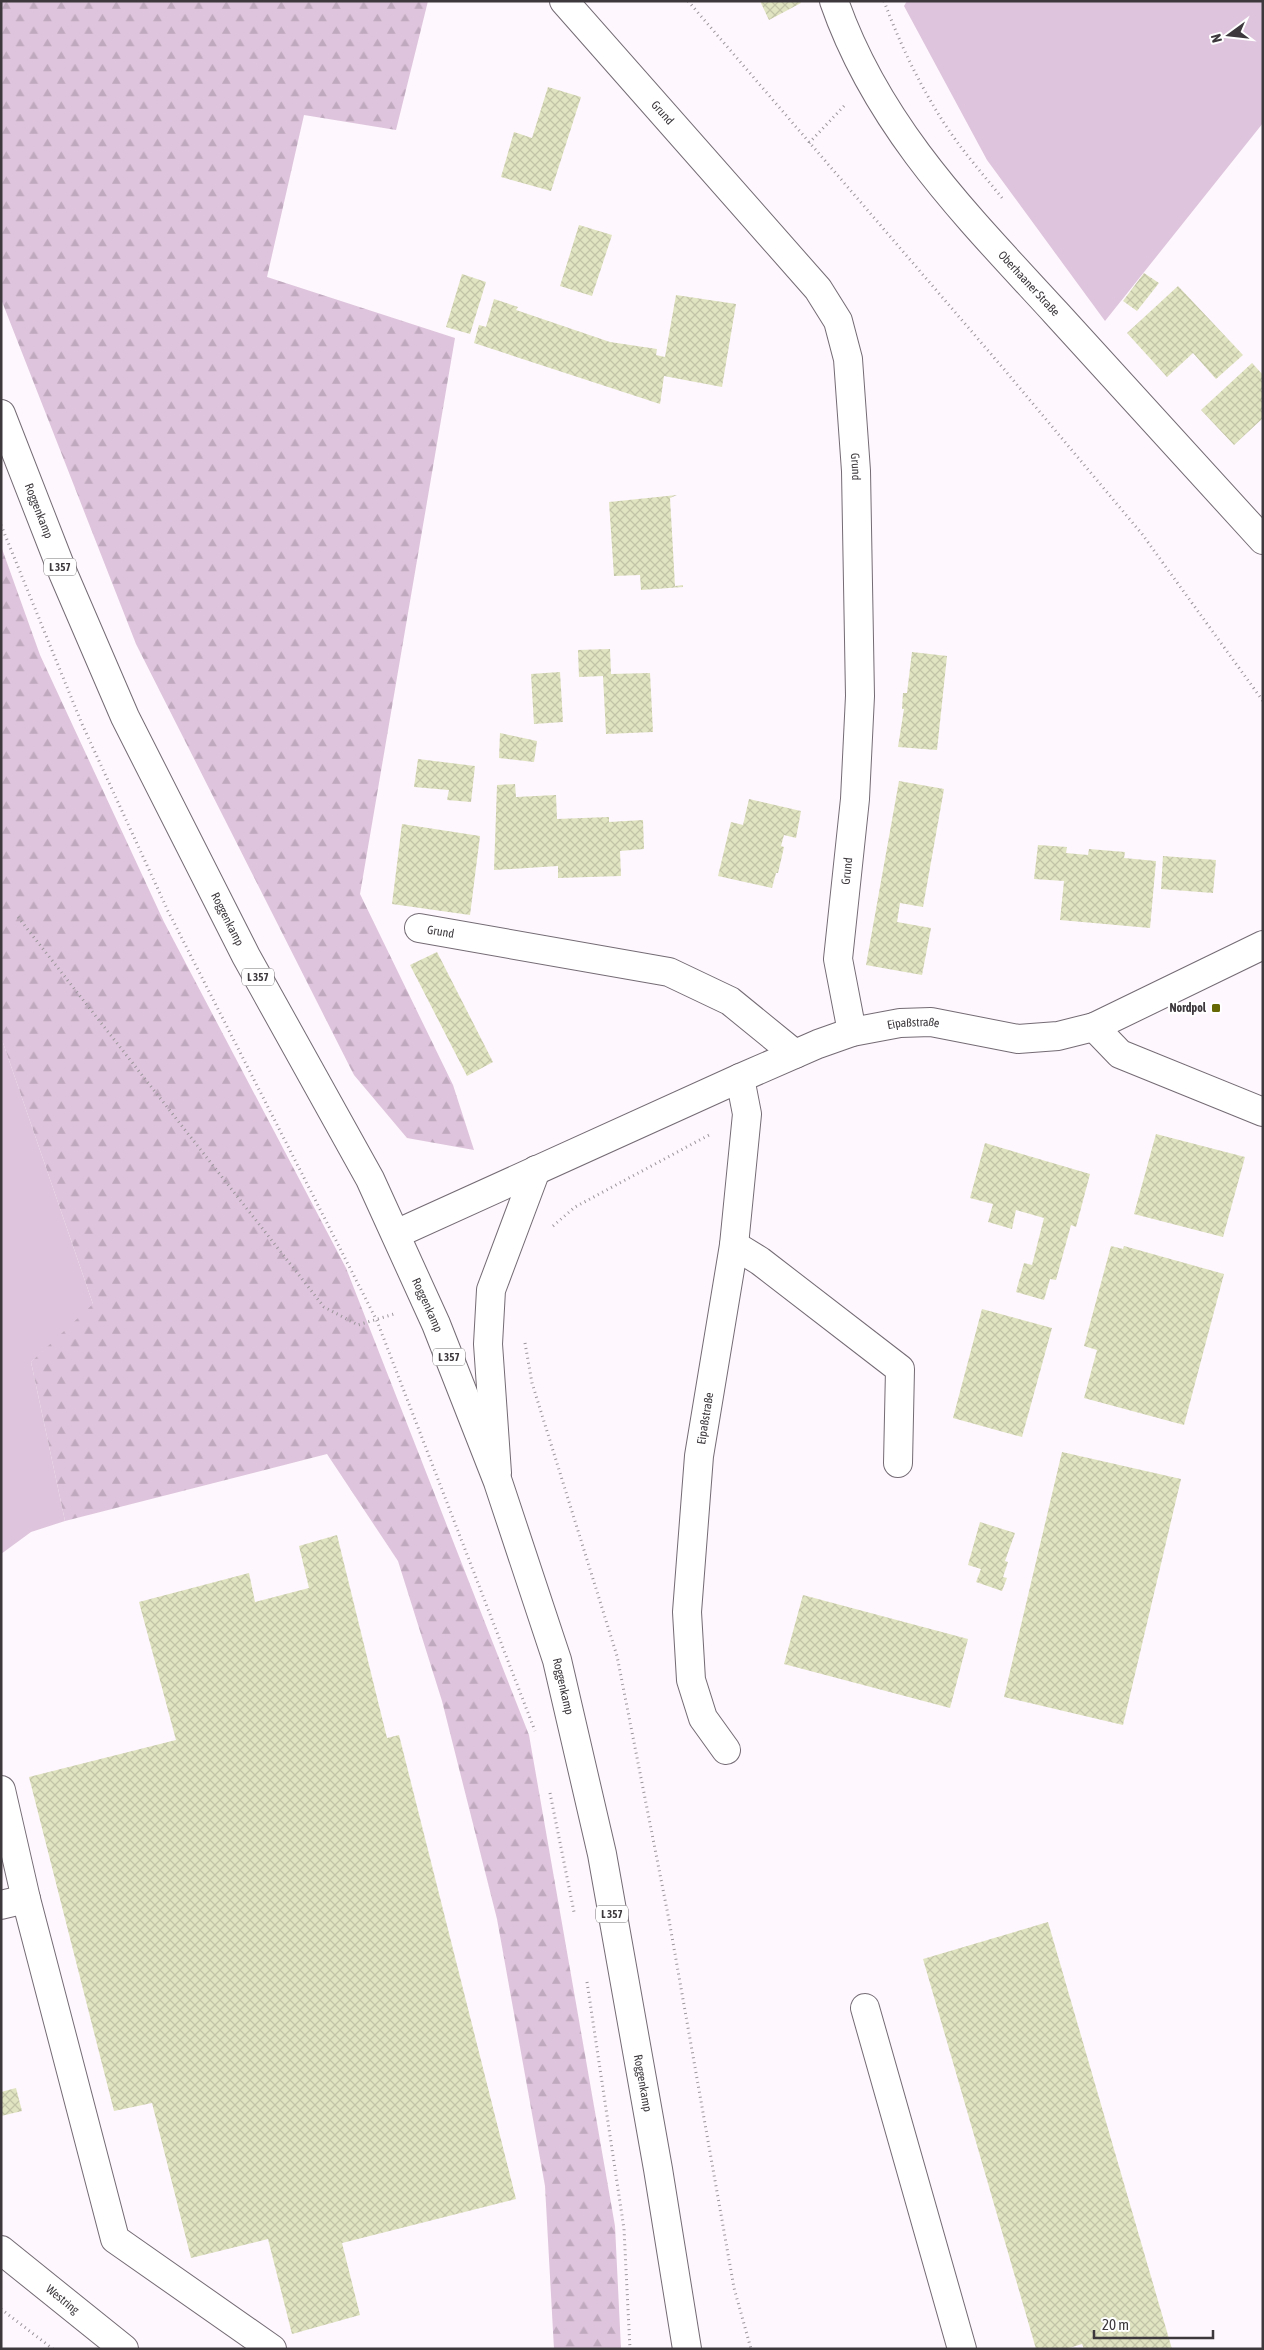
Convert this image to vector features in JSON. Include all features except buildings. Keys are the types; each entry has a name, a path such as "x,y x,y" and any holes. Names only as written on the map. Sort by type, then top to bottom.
{"main road":[{"name":"Grund","path":"564,1 818,289 838,321 848,359 856,471 860,676 855,800 838,959 852,1032"},
{"name":"Oberhaaner Straße","path":"834,1 869,80 886,112 939,185 1263,540"},
{"name":"Roggenkamp","path":"1,414 63,573 125,717 246,956 370,1179 436,1324 498,1482 557,1660 602,1854 658,2169 684,2346"},
{"name":"Grund","path":"419,928 668,972 730,1002 795,1054"},
{"name":"Eipaßstraße","path":"396,1234 740,1078 852,1032 900,1023 931,1022 1018,1039 1058,1036 1094,1027 1263,945"},
{"path":"1094,1027 1120,1054 1263,1112"},
{"name":"Eipaßstraße","path":"726,1750 702,1718 691,1680 687,1612 699,1456 734,1245 747,1114 740,1078"},
{"path":"498,1482 488,1344 491,1290 536,1170"},
{"path":"734,1245 760,1261 900,1369 898,1463"},
{"path":"1,1790 14,1902 115,2240 272,2349"},
{"path":"866,2008 962,2349"},
{"name":"Westring","path":"1,2250 124,2349"}],"path":[{"path":"688,1 1004,368 1136,526 1263,701"},
{"path":"884,1 897,36 926,92 950,132 1004,201"},
{"path":"1,524 82,724 168,911 377,1320 538,1738"},
{"path":"18,918 324,1307 358,1325 377,1320"},
{"path":"524,1339 532,1383 617,1656 669,1920 734,2288 751,2349"},
{"path":"548,1786 576,1918"},
{"path":"586,1976 624,2229 630,2349"},
{"path":"1,2309 53,2349"}],"green space":[{"path":"1,1 428,1 396,130 304,115 267,277 455,338 360,894 453,1085 474,1150 407,1138 354,1075 136,644 1,299"},
{"path":"907,1 1263,1 1263,123 1105,321 987,160 904,6"},
{"path":"1,546 40,655 164,922 346,1268 529,1735 615,2226 621,2349 554,2349 545,2186 497,1919 442,1701 398,1561 327,1454 65,1521 31,1362 93,1304 1,1037"},
{"path":"1,1037 94,1307 31,1362 65,1521 31,1532 1,1554"}],"place":[{"name":"Nordpol","path":"1216,1008"}]}
